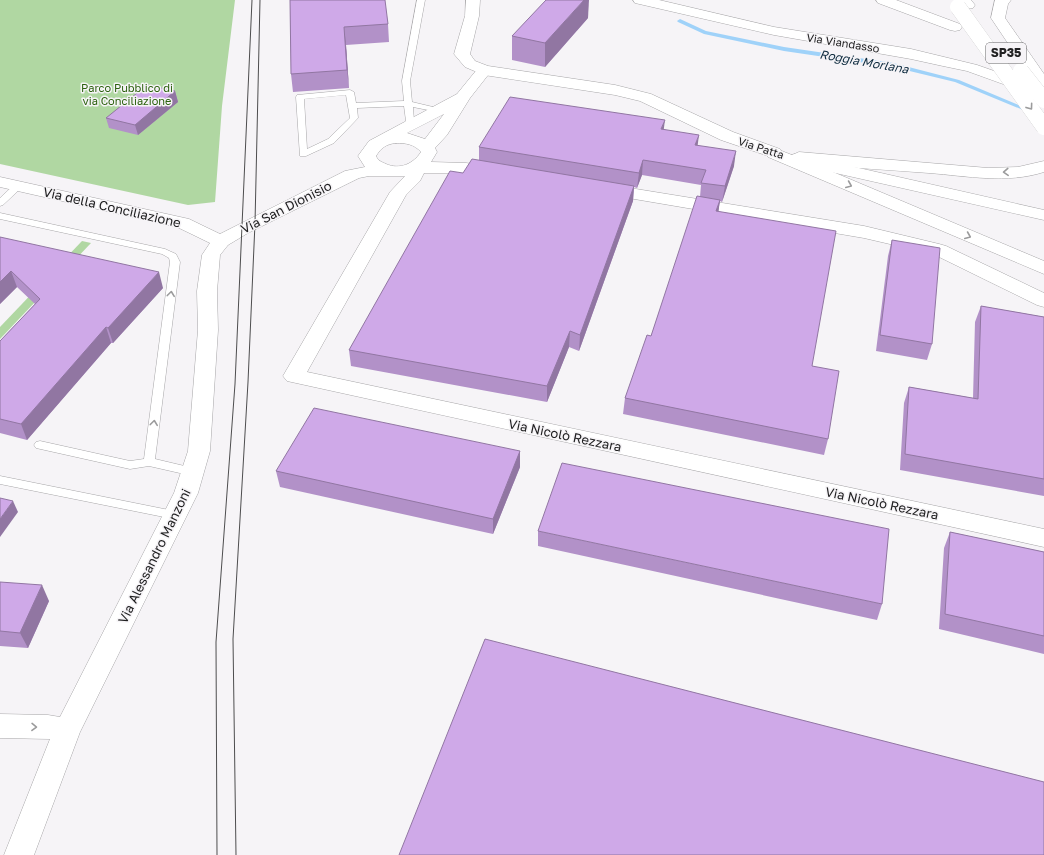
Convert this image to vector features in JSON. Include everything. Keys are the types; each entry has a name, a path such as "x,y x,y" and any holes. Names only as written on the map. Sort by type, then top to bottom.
{"main road":[{"path":"417,168 425,160 428,150 463,96 484,70 470,64 462,54 472,16 473,0"},
{"path":"472,16 484,0"},
{"name":"Via Viandasso","path":"640,0 774,31 911,54 943,61 972,68 1044,95"},
{"path":"883,0 955,27"},
{"path":"1004,0 1000,2 998,18 1044,85"},
{"path":"961,3 1044,127"},
{"name":"SP35","path":"961,3 1044,100"},
{"name":"Via Patta","path":"484,70 615,90 645,97 727,136 774,154 1044,215"},
{"path":"394,178 371,163 367,156 374,146 404,127 431,115 463,96"},
{"path":"383,141 394,138 406,138 419,142 428,150 445,160 467,167 513,175"},
{"path":"774,154 835,161 988,173 1033,170 1044,166"},
{"path":"774,154 1044,268"},
{"name":"Via San Dionisio","path":"351,175 367,156"},
{"path":"417,168 438,166 467,167"},
{"name":"Via Nicolò Rezzara","path":"417,168 414,177 394,178 294,376 1044,538"},
{"name":"Via San Dionisio","path":"221,241 351,175 368,171 394,178"},
{"name":"Via della Conciliazione","path":"0,182 183,223 221,241"},
{"path":"590,187 864,232 939,250 1044,301"},
{"name":"Via Alessandro Manzoni","path":"19,855 67,730 186,493 193,472 199,451 208,330 207,291 211,255 221,241"},
{"path":"0,726 48,727 67,730"}],"lane":[{"path":"404,127 410,121 411,104 406,81 421,0"},
{"path":"350,92 352,106 354,118 331,141 303,154 300,97 350,92"},
{"path":"411,104 442,122 444,126"},
{"path":"352,106 411,104 433,109 445,107"},
{"path":"0,202 18,186"},
{"path":"0,216 165,252 173,256 175,262 149,462"},
{"path":"40,445 130,465 149,462 193,472"},
{"path":"0,480 174,515"}],"green space":[{"name":"Parco Pubblico di via Conciliazione","path":"0,0 235,0 222,106 215,202 188,205 0,164"},
{"path":"82,241 91,243 0,339 0,327"}],"building":[{"path":"290,0 385,0 388,24 344,27 347,70 291,74"},
{"path":"546,0 584,0 545,43 512,36"},
{"path":"147,85 175,91 135,125 106,118"},
{"path":"510,97 665,120 661,129 699,135 695,145 736,151 725,186 701,183 706,170 643,160 639,173 479,147"},
{"path":"472,159 634,186 580,335 570,331 547,386 349,350 450,171 463,173"},
{"path":"697,196 720,200 716,211 836,231 812,366 839,371 828,439 625,398 647,335 651,336"},
{"path":"0,237 159,272 108,328 106,327 21,424 0,419 0,341 40,299 11,271 0,282"},
{"path":"892,240 940,248 932,344 880,335"},
{"path":"981,306 1044,317 1044,479 905,454 909,387 978,399"},
{"path":"314,408 520,451 493,519 276,471"},
{"path":"562,463 889,529 882,604 538,531"},
{"path":"0,498 13,501 0,519"},
{"path":"950,532 1044,552 1044,636 945,614"},
{"path":"0,582 42,585 20,633 0,631"},
{"path":"485,639 1044,782 1044,855 399,855"}],"waterway":[{"name":"Roggia Morlana","path":"680,21 704,32 784,49 893,65 957,81 1030,111"}],"tram line":[{"path":"217,855 216,642 235,384 252,0"},
{"path":"236,855 233,639 248,382 255,223 260,0"}]}
